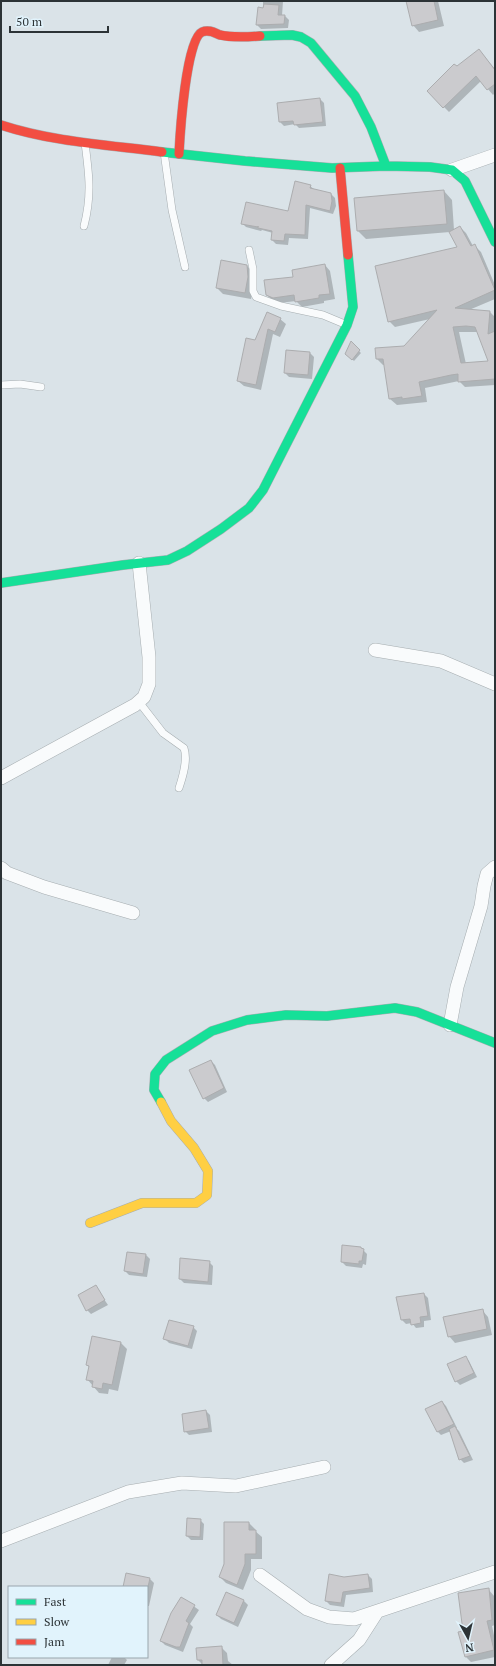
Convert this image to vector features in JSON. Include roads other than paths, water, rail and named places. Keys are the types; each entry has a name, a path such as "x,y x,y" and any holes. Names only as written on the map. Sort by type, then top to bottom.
{"street":[{"path":"179,154 182,111 190,57 196,38 202,32 209,31 221,35 243,38 292,35 301,37 312,43 355,96 371,127 386,166"},
{"path":"1,124 16,130 85,143 245,161 340,168 386,166 430,167 452,170 495,155"},
{"path":"1,582 168,560 187,551 222,529 249,508 263,490 347,325 353,307 340,168"},
{"path":"452,170 465,181 495,242"},
{"path":"1,778 135,705 144,697 149,684 149,657 139,563"},
{"path":"375,650 441,661 495,684"},
{"path":"450,1025 458,987 481,906 484,886 488,874 495,867"},
{"path":"1,868 7,872 44,887 133,913"},
{"path":"90,1223 142,1204 167,1202 196,1203 207,1195 208,1171 194,1148 171,1121 154,1090 155,1074 166,1060 212,1031 247,1020 286,1015 326,1016 395,1008 417,1012 495,1043"},
{"path":"1,1541 128,1492 182,1483 236,1486 324,1467"},
{"path":"260,1575 307,1609 329,1617 354,1619 495,1572"},
{"path":"331,1665 360,1640 377,1612"}],"lane":[{"path":"84,226 89,206 90,188 85,143"},
{"path":"164,152 172,210 184,267"},
{"path":"249,250 253,269 253,291 256,297 281,306 322,315 347,325"},
{"path":"1,385 20,384 41,387"},
{"path":"139,702 163,733 184,748 184,770 179,788"}]}
